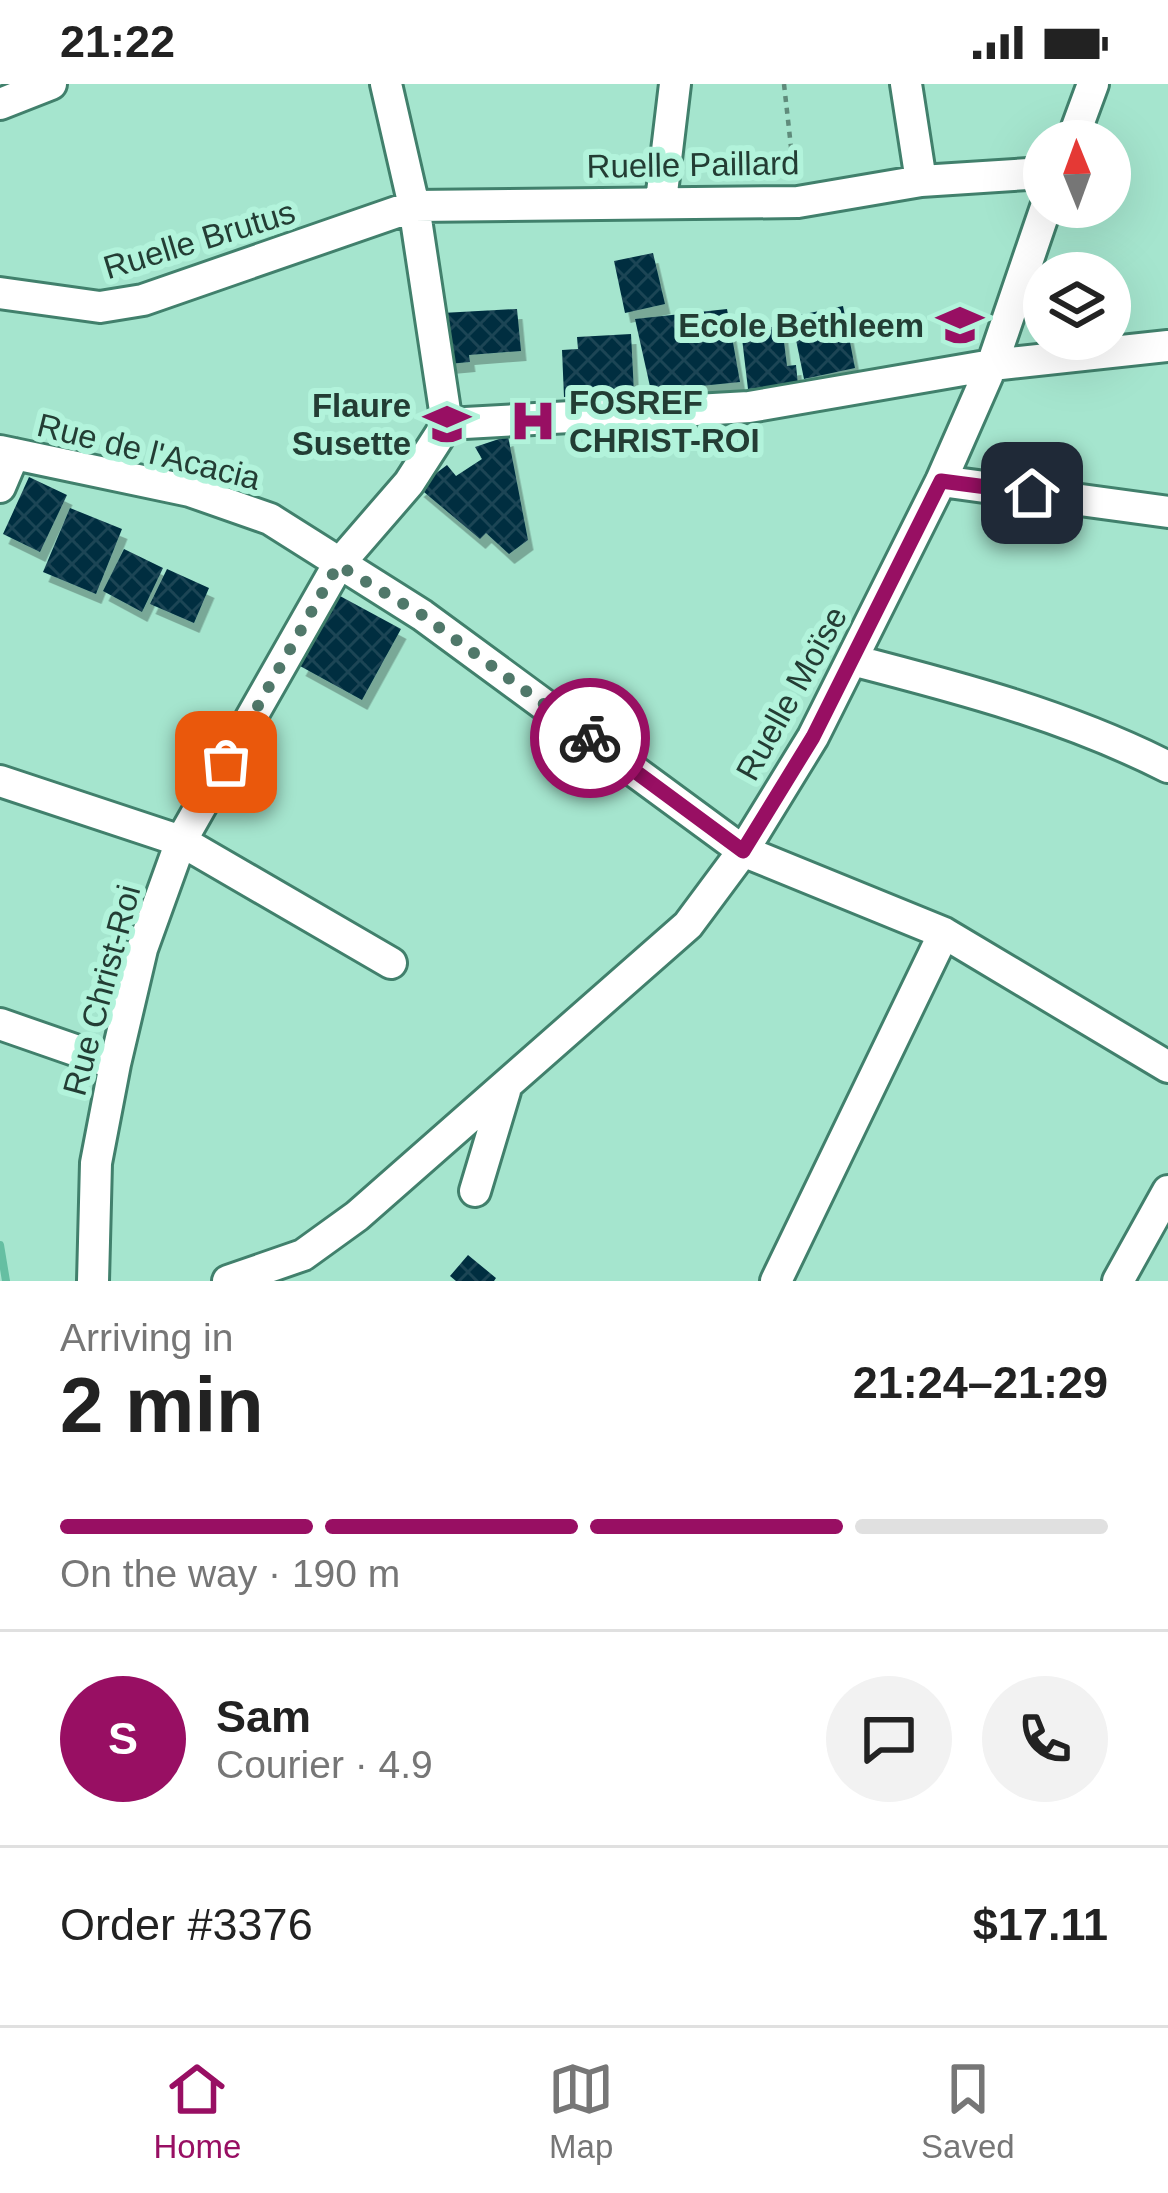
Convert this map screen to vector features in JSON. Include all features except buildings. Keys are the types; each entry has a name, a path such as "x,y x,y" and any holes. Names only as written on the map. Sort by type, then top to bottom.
{"street":[{"path":"0,104 51,84"},
{"path":"386,84 414,206 447,424 749,407 992,365 1168,346"},
{"path":"661,201 675,84"},
{"path":"906,84 920,181"},
{"path":"1080,120 1093,84"},
{"name":"Ruelle Paillard","path":"414,206 797,202 920,181 1023,174"},
{"name":"Ruelle Brutus","path":"0,293 100,307 143,300 414,206"},
{"name":"Ruelle Moïse","path":"228,1281 303,1255 505,1091 688,926 743,851 813,737 852,660 941,481 992,365 1039,228"},
{"name":"Rue Christ-Roi","path":"93,1281 96,1163 115,1064 142,949 181,841 338,565 409,483 447,424"},
{"path":"0,487 7,453"},
{"name":"Rue de l'Acacia","path":"7,453 120,475 270,519 422,615 743,851 944,933 1168,1067"},
{"path":"941,481 1168,512"},
{"path":"852,660 1000,698 1115,740 1168,767"},
{"path":"0,781 181,841 391,963"},
{"path":"776,1281 944,933"},
{"path":"0,1024 115,1064"},
{"path":"475,1191 505,1091"},
{"path":"1118,1281 1168,1191"}],"path":[{"path":"784,84 797,202"}],"waterway":[{"path":"0,1245 6,1281"}],"way so far":[{"path":"226,762 338,565 422,615 590,738"}],"place":[{"name":"Ecole Bethleem","path":"960,325"},
{"name":"FOSREF CHRIST-ROI","path":"533,421"},
{"name":"Flaure Susette","path":"447,424"}],"route":[{"path":"590,738 743,851 813,737 941,481 1032,493"}]}
